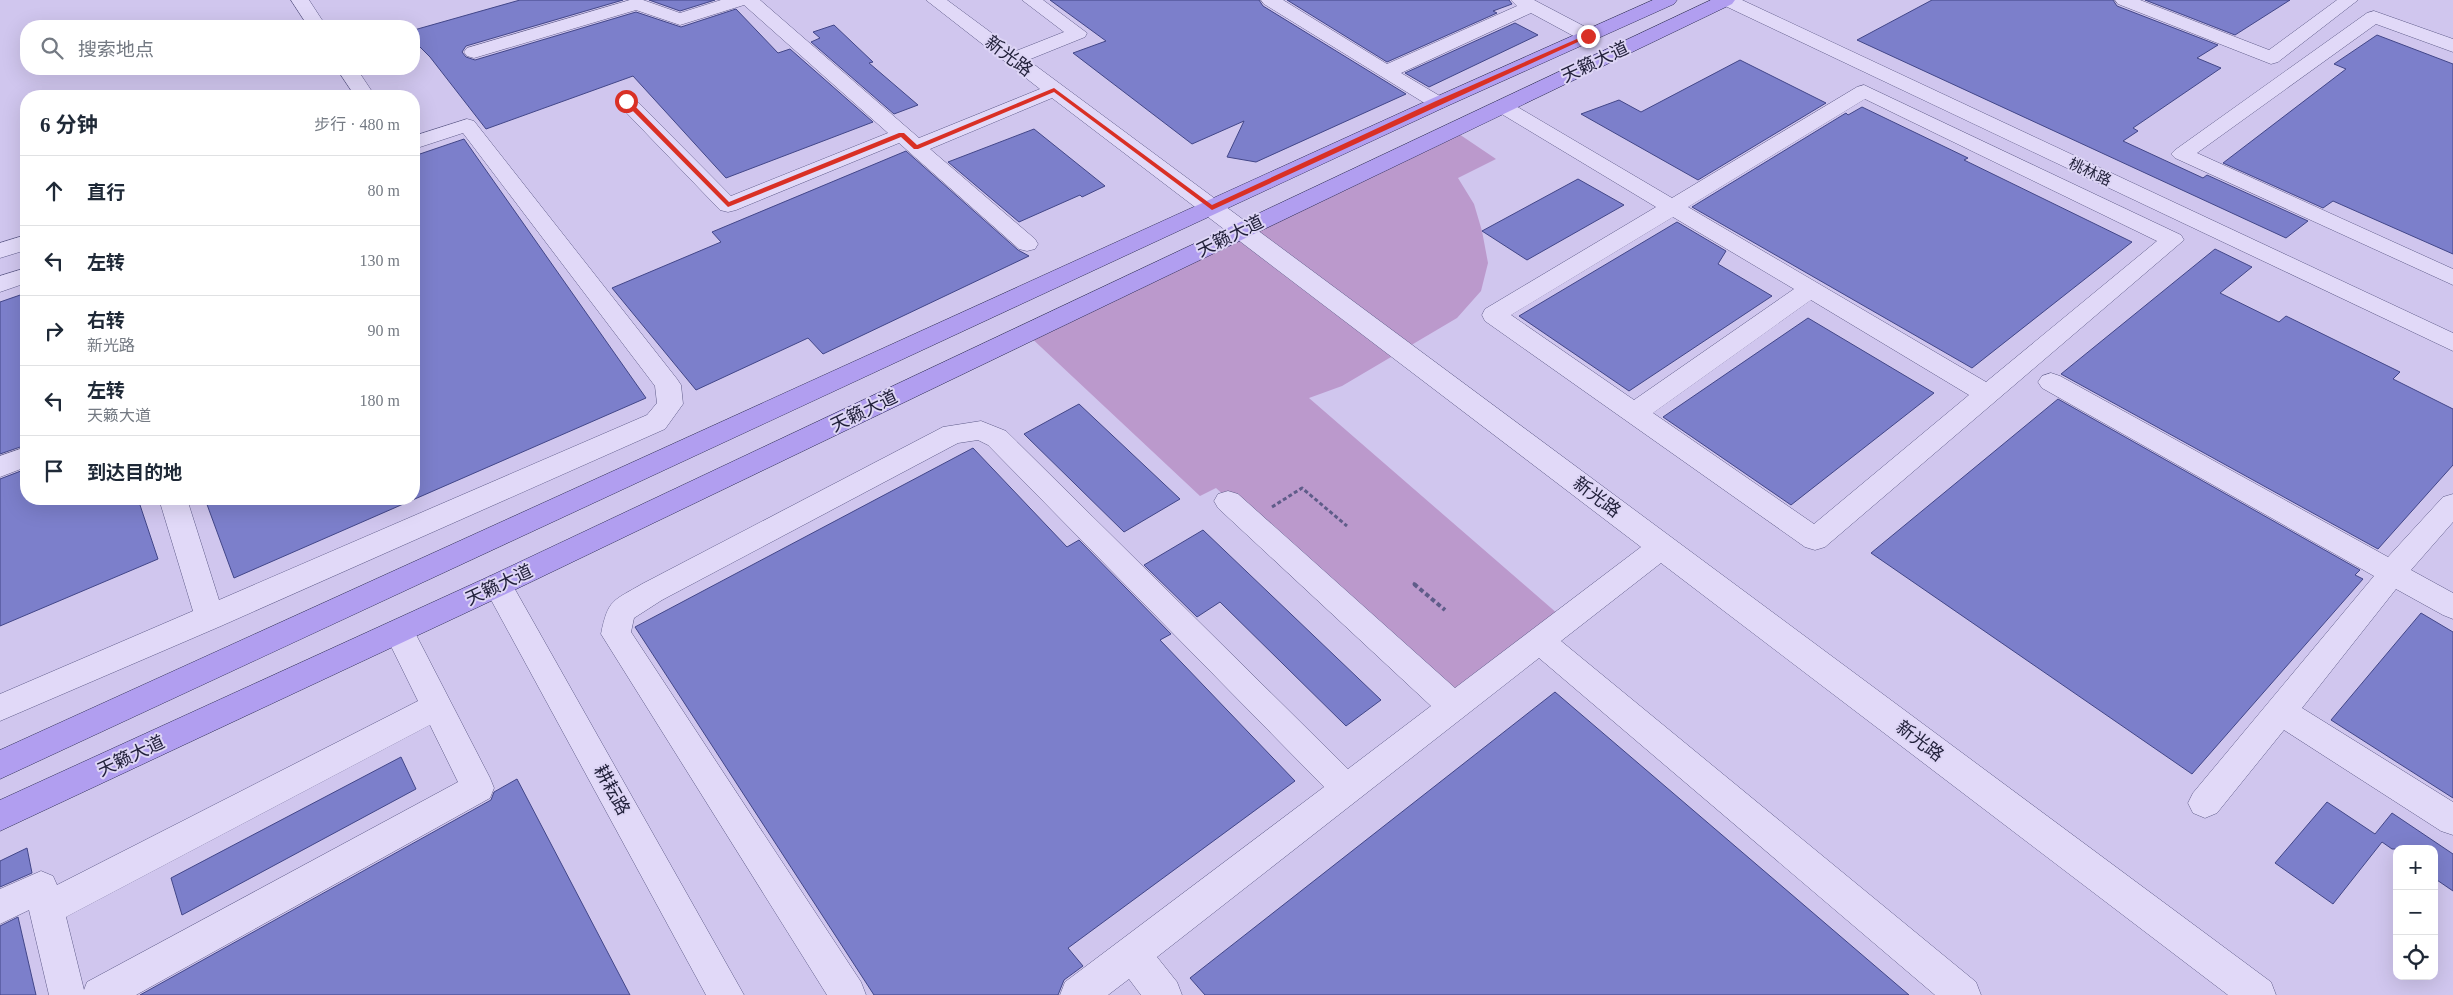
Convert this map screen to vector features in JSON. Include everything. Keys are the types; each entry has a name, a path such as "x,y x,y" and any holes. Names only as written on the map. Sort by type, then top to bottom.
{"main road":[{"name":"天籁大道","path":"0,765 1212,208 1438,102 1668,0"},
{"name":"天籁大道","path":"0,816 399,632 1726,0"}],"street":[{"path":"300,0 314,20"},
{"path":"474,52 636,4 680,19 740,0"},
{"path":"749,0 1027,244"},
{"name":"新光路","path":"935,0 2258,995"},
{"path":"1013,59 1078,33 1031,0"},
{"path":"1270,0 1438,102"},
{"name":"桃林路","path":"1726,0 2453,343"},
{"path":"2124,0 2271,58 2349,0"},
{"path":"1386,72 1526,3 1588,36"},
{"path":"2453,46 2374,17 2182,154 2453,278"},
{"path":"351,75 361,90"},
{"path":"626,101 728,205 1054,90"},
{"path":"1864,91 2173,240 1987,394 1814,539 1494,315 1864,91"},
{"path":"1502,106 1987,394"},
{"path":"0,708 656,422 670,404 668,385 467,124 420,141"},
{"path":"0,251 20,244"},
{"path":"0,284 20,277"},
{"path":"1634,412 1810,289"},
{"path":"2051,382 2388,578 2453,607"},
{"path":"848,995 616,634 618,620 620,612 652,592 952,434 981,430 997,438 1347,790"},
{"path":"0,467 20,459"},
{"path":"1228,501 1454,707"},
{"path":"2205,803 2281,712 2388,578 2453,504"},
{"path":"175,505 210,618"},
{"path":"1078,995 1662,546"},
{"name":"耕耘路","path":"498,585 726,995"},
{"path":"100,995 478,788 399,632"},
{"path":"1540,641 1963,995"},
{"path":"46,909 437,706"},
{"path":"2281,712 2453,820"},
{"path":"0,907 41,887 68,995"},
{"path":"1132,954 1164,995"}],"path":[{"path":"1250,522 1302,488 1348,526"},
{"path":"1413,583 1445,610"}],"shaded area":[{"path":"1453,130 1496,159 1458,178 1474,204 1482,231 1488,263 1481,291 1457,318 1342,386 1309,398 1566,621 1454,707 1216,488 1200,496 1026,333"}],"building":[{"path":"520,0 623,0 466,46 462,52 466,57 475,60 636,12 681,27 736,9 778,53 790,49 873,122 726,178 633,76 486,129 430,57 420,47 420,28"},
{"path":"649,0 715,0 680,11"},
{"path":"1050,0 1259,0 1263,6 1406,94 1256,162 1227,157 1244,121 1192,144 1073,53 1106,41"},
{"path":"1287,0 1509,0 1512,4 1493,11 1497,13 1387,62"},
{"path":"1932,0 2113,0 2117,6 2218,45 2197,58 2221,68 2133,128 2138,131 2123,141 2203,178 2207,175 2308,221 2286,238 1857,40"},
{"path":"2145,0 2290,0 2235,35"},
{"path":"1515,23 1538,35 1429,87 1405,73"},
{"path":"834,25 873,62 869,63 918,105 894,114 811,42 820,38 813,32"},
{"path":"2377,35 2453,64 2453,254 2333,201 2323,208 2223,163 2346,69 2334,64"},
{"path":"1740,60 1826,103 1698,180 1581,114 1619,100 1641,112"},
{"path":"1862,107 1968,158 1964,160 2132,242 1972,368 1692,207 1846,113 1848,115"},
{"path":"1034,129 1105,186 1019,222 948,162"},
{"path":"464,139 646,398 420,497 420,154"},
{"path":"906,151 1018,250 1029,256 823,354 808,338 696,390 612,288 721,242 712,232"},
{"path":"1578,179 1624,205 1527,260 1482,231"},
{"path":"1677,222 1726,251 1718,264 1772,296 1629,391 1519,316"},
{"path":"2215,249 2252,267 2220,293 2279,322 2286,316 2400,372 2393,379 2453,409 2453,465 2378,549 2061,374"},
{"path":"20,295 20,447 0,454 0,302"},
{"path":"1808,318 1934,393 1791,505 1663,417"},
{"path":"2058,399 2360,570 2355,575 2363,579 2192,774 1871,553"},
{"path":"1079,404 1180,499 1124,532 1024,434"},
{"path":"973,448 1067,547 1079,540 1171,634 1160,640 1295,781 1068,948 1083,966 1064,980 1058,995 874,995 635,627"},
{"path":"20,471 20,505 140,505 158,559 0,626 0,479"},
{"path":"207,505 401,505 234,578"},
{"path":"1203,530 1381,700 1346,726 1220,602 1197,617 1144,565"},
{"path":"2421,613 2453,632 2453,798 2331,720"},
{"path":"1555,692 1909,995 1205,995 1190,978"},
{"path":"401,757 416,789 182,915 171,878"},
{"path":"517,779 630,995 140,995 491,800 494,792"},
{"path":"2327,802 2375,834 2392,813 2453,854 2453,891 2438,881 2438,845 2393,845 2392,849 2382,842 2333,904 2275,863"},
{"path":"27,848 32,873 0,887 0,861"},
{"path":"18,917 36,995 0,995 0,926"}],"route":[{"path":"626,101 728,205 901,135 916,147 1054,90 1212,208 1438,102 1588,36"}]}
